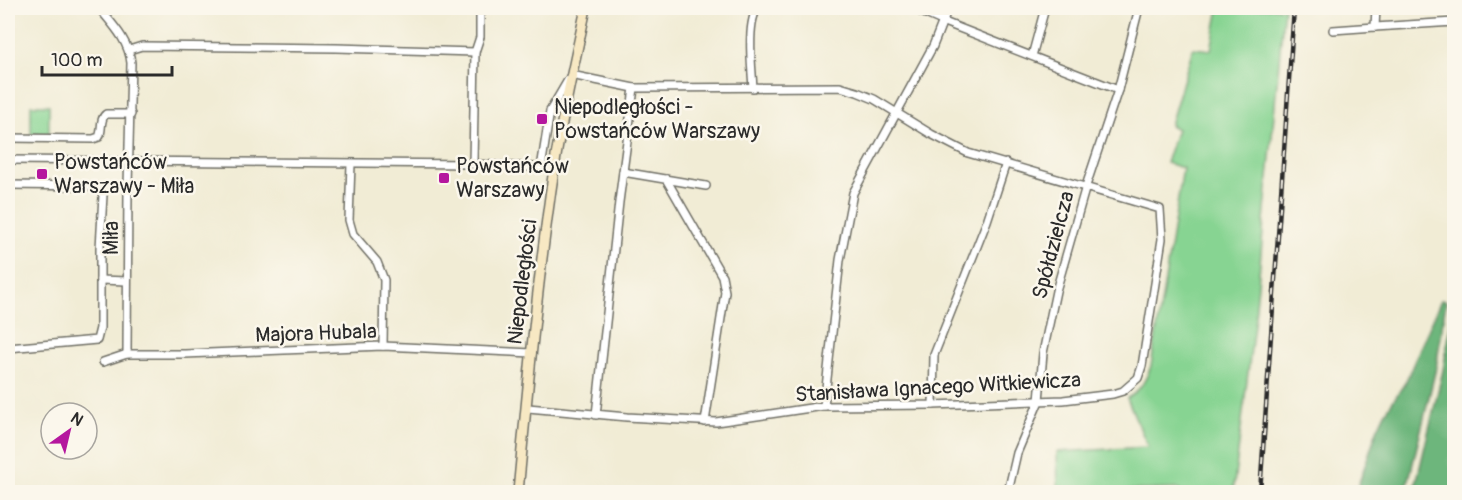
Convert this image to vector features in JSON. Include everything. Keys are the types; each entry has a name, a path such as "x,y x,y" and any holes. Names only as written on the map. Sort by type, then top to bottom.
{"street":[{"path":"99,8 121,35 129,50 142,46 475,52"},
{"path":"473,164 475,52 480,37 480,8"},
{"name":"Niepodległości","path":"518,492 554,168 586,8"},
{"path":"753,88 751,27 754,12 758,8"},
{"path":"912,8 1118,90"},
{"path":"824,406 839,270 853,193 933,46 948,8"},
{"path":"1032,56 1045,8"},
{"name":"Spółdzielcza","path":"1008,492 1017,453 1039,401 1043,354 1056,291 1086,186 1118,90 1139,8"},
{"path":"1375,27 1376,8"},
{"path":"1333,30 1455,22"},
{"name":"Miła","path":"127,354 131,114 129,50"},
{"path":"541,168 550,111 571,75 634,88 840,87 866,95 968,153 1086,186"},
{"path":"596,415 634,88"},
{"path":"8,138 93,139 102,133 102,118 106,114 131,114"},
{"path":"8,160 473,164 554,168"},
{"path":"933,405 934,355 987,221 1006,163"},
{"path":"351,164 349,220 353,234 377,262 384,280 383,346"},
{"path":"623,172 706,186"},
{"path":"666,179 722,276 725,292 705,422"},
{"path":"8,185 91,186 99,189 103,195 100,328 97,340 8,348"},
{"name":"Stanisława Ignacego Witkiewicza","path":"528,408 705,422 824,406 1039,401 1113,394 1130,387 1138,378 1146,348 1161,239 1160,209 1086,186"},
{"path":"100,280 127,281"},
{"name":"Majora Hubala","path":"103,362 127,354 185,354 383,346 532,352"}],"green space":[{"path":"1219,8 1284,8 1255,317 1233,492 1179,492 1179,489 1058,492 1057,452 1148,447 1127,398 1142,385 1151,366 1183,168 1166,163 1177,129 1170,125 1193,48 1211,50"},
{"path":"31,105 49,105 49,134 31,134"},
{"path":"1441,300 1446,301 1436,368 1406,492 1356,492 1377,430 1385,413 1405,383"},
{"path":"1454,303 1454,492 1414,492 1443,370"}],"railway":[{"path":"1260,492 1294,8"}],"place":[{"name":"Niepodległości - Powstańców Warszawy","path":"542,119"},
{"name":"Powstańców Warszawy - Miła","path":"42,174"},
{"name":"Powstańców Warszawy","path":"444,178"}]}
